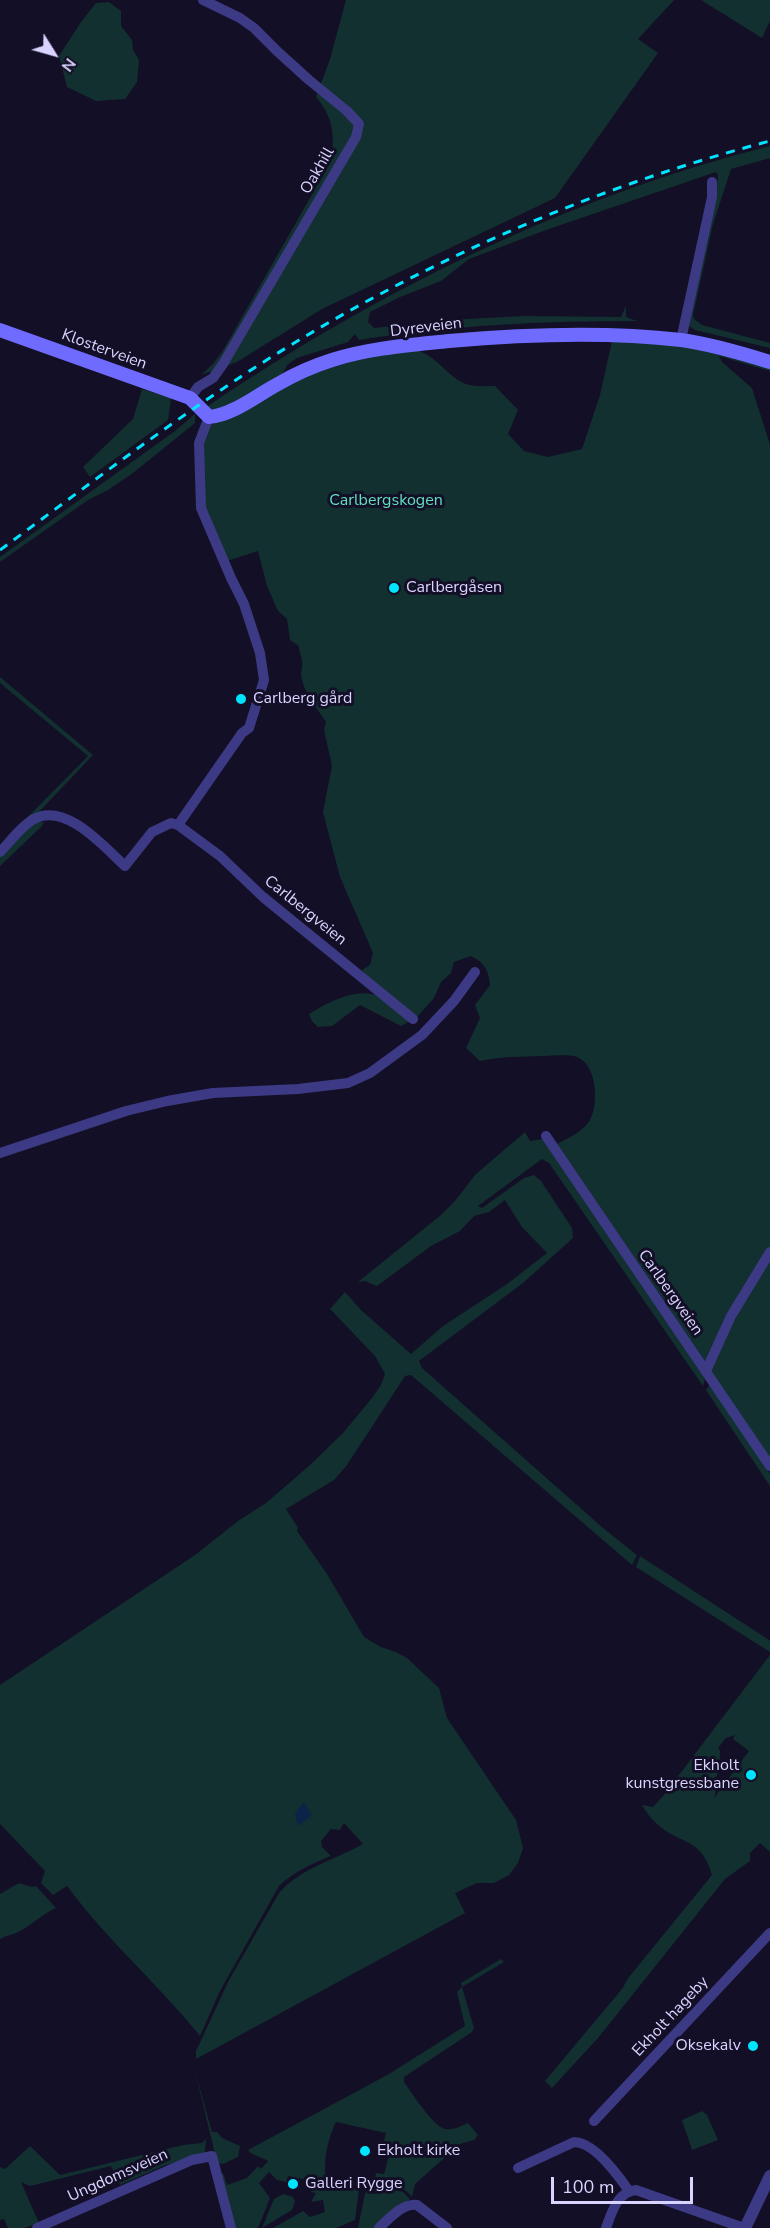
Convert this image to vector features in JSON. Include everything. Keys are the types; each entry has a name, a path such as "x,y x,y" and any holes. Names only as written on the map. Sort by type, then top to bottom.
{"main road":[{"name":"Klosterveien","path":"0,330 192,401"},
{"name":"Dyreveien","path":"209,417 226,413 291,377 335,359 369,352 507,336 587,334 681,340 770,362"},
{"path":"192,401 209,417"}],"street":[{"name":"Oakhill","path":"192,401 198,387 213,378 223,364 356,137 359,124 347,111 309,81 254,28 240,18 202,0"},
{"path":"681,340 712,197 712,182"},
{"path":"0,852 32,820 46,815 73,821 125,866 152,832 171,823 178,825 242,733 249,728 264,680 260,653 244,604 201,508 200,443 209,417"},
{"name":"Carlbergveien","path":"178,825 220,856 263,897 413,1019"},
{"path":"0,1153 126,1111 167,1101 213,1093 298,1089 348,1083 370,1073 422,1035 454,1001 475,972"},
{"name":"Carlbergveien","path":"546,1136 770,1466"},
{"path":"706,1371 730,1316 770,1252"},
{"name":"Ekholt hageby","path":"594,2121 770,1933"},
{"path":"518,2168 574,2142 580,2142 600,2157 629,2191"},
{"name":"Ungdomsveien","path":"37,2228 185,2162 212,2156 231,2228"},
{"path":"606,2228 618,2200 629,2191 636,2190 745,2228 770,2176"},
{"path":"379,2228 402,2208 412,2204 417,2205 443,2225"}],"green space":[{"path":"346,0 674,0 638,39 658,53 555,198 322,309 237,362 201,375 222,352 330,163 333,145 332,128 326,112 316,97 330,59"},
{"path":"701,0 770,0 770,21 762,38"},
{"path":"109,2 121,11 121,26 132,40 133,50 139,60 137,82 125,99 96,101 67,87 59,56 96,3"},
{"path":"770,146 770,158 731,169 713,224 693,315 694,319 702,325 770,343 770,348 695,330 689,326 717,187 716,172 469,259 441,281 370,312 368,322 374,328 449,320 524,316 621,317 626,306 626,317 637,321 498,325 359,340 355,334 348,342 297,358 288,364 281,376 229,407 215,411 205,408 270,365 337,325 476,252 548,220 621,192 695,167"},
{"name":"Carlbergskogen","path":"612,341 685,346 770,366 770,371 719,356 722,362 752,388 770,445 770,1458 557,1144 580,1131 593,1113 594,1085 589,1068 584,1061 569,1056 512,1057 480,1061 466,1048 480,1018 475,1005 490,985 487,971 479,961 471,956 454,962 451,973 441,982 434,998 417,1017 401,1026 360,1005 332,1026 318,1027 312,1021 309,1014 325,1004 353,994 379,996 362,970 370,965 373,953 340,877 323,812 332,766 324,730 326,722 304,688 299,646 290,640 287,619 278,611 267,586 258,551 227,561 205,511 203,446 211,425 318,369 363,357 415,350 422,352 459,381 477,386 495,386 518,410 508,434 524,451 548,457 582,449 600,395"},
{"path":"142,389 171,398 168,420 90,477 83,467 133,419"},
{"path":"195,414 195,423 133,473 88,500 0,562 0,557 175,431"},
{"path":"0,677 93,755 38,813 0,845 88,756 0,683"},
{"path":"44,822 0,866 0,857 34,823"},
{"path":"525,1132 530,1141 543,1139 705,1379 703,1386 549,1163 542,1159 478,1206 482,1208 524,1178 534,1175 541,1181 572,1228 573,1238 523,1283 419,1361 422,1368 603,1528 637,1555 632,1565 411,1375 405,1376 347,1465 334,1480 286,1509 298,1528 297,1531 327,1574 364,1637 407,1658 439,1688 447,1718 516,1820 523,1848 518,1863 509,1875 494,1883 477,1883 455,1893 465,1913 196,2059 196,2051 229,1980 279,1893 297,1877 363,1844 344,1823 340,1830 331,1829 321,1841 322,1847 331,1856 297,1872 279,1886 220,1991 200,2036 82,1906 67,1886 53,1895 41,1883 45,1871 0,1824 0,1685 195,1555 238,1521 266,1503 343,1433 372,1398 385,1374 375,1356 330,1309 345,1292 361,1310 411,1354 443,1326 507,1284 547,1253 522,1227 505,1200 489,1212 474,1216 460,1231 431,1246 377,1286 365,1281 358,1282 441,1215 475,1175"},
{"path":"710,1384 770,1474 770,1486 706,1390"},
{"path":"640,1556 770,1641 770,1652 636,1567"},
{"path":"770,1655 770,1852 760,1843 750,1853 750,1861 725,1879 598,2038 552,2088 545,2081 622,1989 629,1977 712,1875 696,1847 665,1830 652,1819 642,1805 653,1807","holes":["735,1735 733,1739 749,1751 714,1798 717,1787 715,1780 719,1770 720,1751 718,1748 726,1738"]},
{"path":"19,1883 36,1886 56,1908 16,1933 0,1939 0,1894"},
{"path":"501,1959 504,1962 462,1987 461,1983"},
{"path":"462,1987 474,2028 472,2032 404,2077 404,2082 440,2127 451,2129 468,2123 478,2135 474,2140 460,2144 415,2184 412,2197 403,2189 375,2178 376,2173 384,2174 391,2147 383,2145 386,2133 336,2122 327,2149 326,2178 327,2181 359,2190 355,2220 336,2228 273,2228 303,2211 310,2217 325,2212 323,2200 311,2202 316,2193 311,2192 313,2181 288,2176 286,2182 277,2180 269,2172 259,2183 270,2198 258,2228 235,2228 221,2174 223,2173 227,2185 247,2178 258,2166 261,2169 268,2161 248,2150 389,2074 465,2026 457,1992"},
{"path":"195,2071 212,2132 217,2132 222,2138 240,2146 238,2157 223,2164 218,2163 216,2158"},
{"path":"702,2111 707,2115 718,2140 692,2150 682,2120"},
{"path":"206,2139 205,2152 202,2154 163,2166 120,2185 111,2166 30,2186 21,2182 39,2223 24,2228 8,2228 4,2219 0,2220 0,2167 5,2169 30,2146 60,2175 183,2145 202,2143"},
{"path":"379,2186 403,2192 410,2199 374,2228 358,2228 366,2192 377,2194"},
{"path":"283,2194 293,2197 295,2201 292,2210 262,2228 274,2199"}],"water":[{"path":"304,1802 312,1815 298,1826 295,1814"}],"railway":[{"path":"0,550 203,402 273,356 391,288 513,230 576,204 640,180 770,141"}],"place":[{"name":"Carlbergåsen","path":"394,588"},
{"name":"Carlberg gård","path":"241,699"},
{"name":"Ekholt kunstgressbane","path":"751,1775"},
{"name":"Oksekalv","path":"753,2046"},
{"name":"Ekholt kirke","path":"365,2151"},
{"name":"Galleri Rygge","path":"293,2184"}]}
